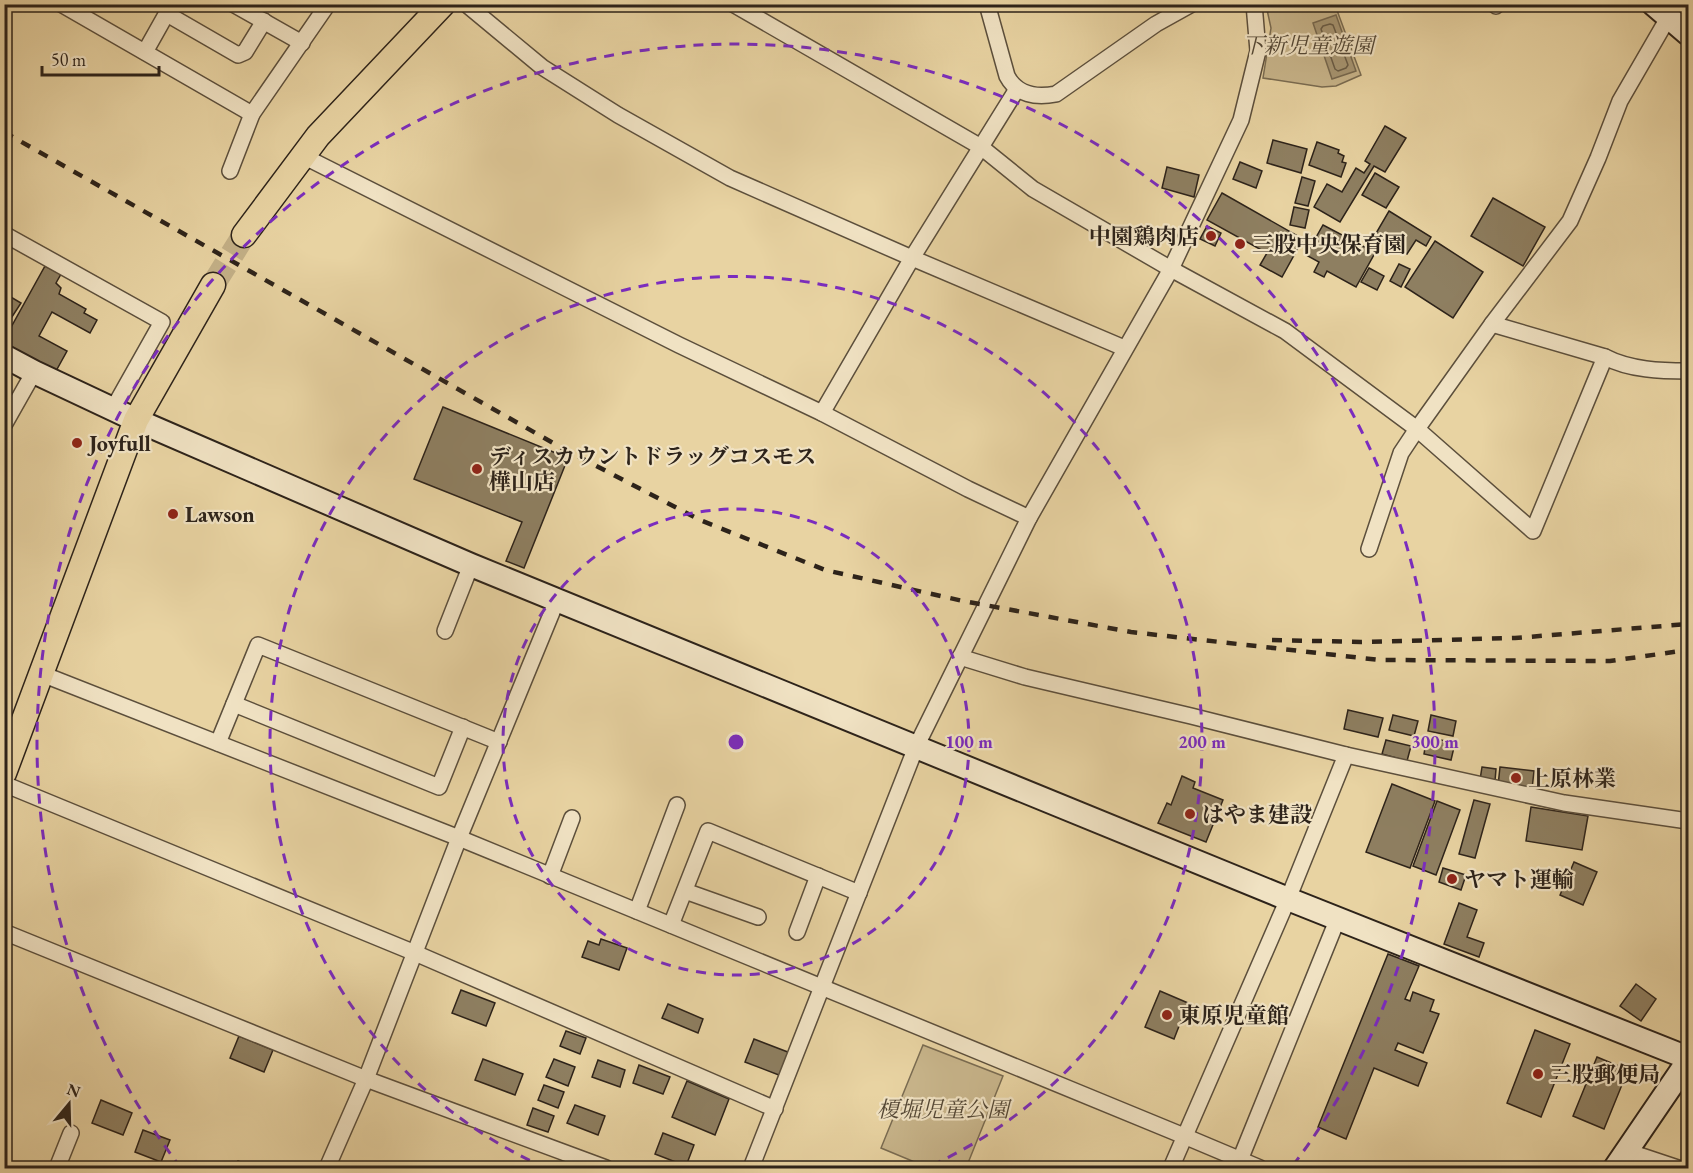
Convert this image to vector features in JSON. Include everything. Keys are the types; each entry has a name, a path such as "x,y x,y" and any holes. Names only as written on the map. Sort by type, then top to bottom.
{"main road":[{"path":"244,236 318,136 443,4"},
{"path":"4,773 136,420 213,285"}],"street":[{"path":"61,4 252,114"},
{"path":"233,4 302,43"},
{"path":"230,171 252,114 328,4"},
{"path":"466,4 542,67 628,121 730,178 1124,348"},
{"path":"733,4 981,147 1033,189 1170,269 1285,332 1417,429 1533,531 1605,357"},
{"path":"987,4 1011,84 1033,95 1045,96 1056,94 1156,24 1192,4"},
{"path":"751,1168 916,747 1029,518 1170,269 1241,120 1258,51 1254,4"},
{"path":"145,52 170,9 238,55 245,52 264,21"},
{"path":"1369,549 1401,453 1492,324 1570,221 1660,11 1689,34"},
{"path":"822,413 912,258 1017,88"},
{"path":"303,156 1029,518"},
{"path":"4,234 162,322 113,409"},
{"path":"1492,324 1605,357 1620,365 1689,371"},
{"path":"4,356 136,420 471,565 1288,899 1689,1060 1621,1160 1678,1168"},
{"path":"4,425 34,372"},
{"path":"445,632 471,565"},
{"path":"327,1168 366,1079 459,838 557,600"},
{"path":"218,743 258,645 499,742"},
{"path":"960,657 1025,677 1346,755 1564,803 1689,820"},
{"path":"42,674 459,838 1260,1168"},
{"path":"234,704 439,787 463,727"},
{"path":"1171,1168 1288,899 1346,755"},
{"path":"4,784 415,953 775,1109"},
{"path":"637,911 677,805"},
{"path":"550,876 572,818"},
{"path":"671,925 708,831 859,893"},
{"path":"797,932 818,876"},
{"path":"685,891 758,917"},
{"path":"1240,1160 1338,918"},
{"path":"4,932 366,1079 606,1168"},
{"path":"57,1168 71,1134"}],"green space":[{"name":"下新児童遊園","path":"1266,5 1335,5 1361,75 1336,86 1322,87 1263,78 1271,28"},
{"name":"榎堀児童公園","path":"923,1045 1003,1076 966,1168 929,1168 881,1148"}],"water":[{"path":"1336,15 1356,71 1332,79 1313,23"}],"building":[{"path":"1385,126 1406,138 1385,172 1374,166 1340,222 1314,207 1327,184 1342,192 1356,168 1364,173 1370,164 1365,161"},
{"path":"1273,140 1307,149 1301,173 1267,163"},
{"path":"1317,142 1339,150 1338,153 1344,156 1342,162 1346,163 1341,177 1309,165"},
{"path":"1240,162 1262,171 1256,188 1233,179"},
{"path":"1167,167 1199,175 1194,197 1162,188"},
{"path":"1375,173 1399,187 1386,208 1362,195"},
{"path":"1302,177 1315,181 1308,206 1295,203"},
{"path":"1222,193 1303,239 1282,277 1260,265 1267,253 1207,220"},
{"path":"1493,198 1545,227 1523,266 1471,236"},
{"path":"1294,207 1309,210 1305,228 1290,225"},
{"path":"1389,211 1431,237 1426,246 1416,240 1407,254 1375,235"},
{"path":"1323,225 1348,238 1346,242 1354,246 1356,242 1375,253 1356,287 1327,271 1324,277 1314,272 1319,262 1306,255"},
{"name":"中園鶏肉店","path":"1207,226 1221,233 1215,246 1200,239"},
{"path":"1435,241 1483,272 1453,318 1405,287"},
{"path":"1399,264 1410,269 1401,287 1390,281"},
{"path":"45,266 61,274 56,283 61,288 59,294 86,309 84,313 97,320 90,333 52,312 39,336 67,351 56,371 4,343"},
{"path":"1369,268 1384,276 1377,290 1361,282"},
{"path":"4,293 21,303 8,323 4,321"},
{"path":"443,407 568,458 524,568 506,561 522,522 414,479"},
{"path":"1348,710 1383,718 1378,737 1344,729"},
{"path":"1393,715 1418,721 1414,736 1389,730"},
{"path":"1431,715 1456,721 1453,736 1428,731"},
{"path":"1427,737 1455,743 1451,760 1424,754"},
{"path":"1386,740 1411,746 1407,761 1382,754"},
{"path":"1482,767 1496,769 1495,781 1480,780"},
{"name":"上原林業","path":"1500,767 1534,771 1532,789 1498,786"},
{"name":"はやま建設","path":"1182,776 1195,782 1193,788 1223,800 1206,842 1158,823 1167,803 1171,805"},
{"path":"1392,784 1435,801 1410,868 1366,852"},
{"path":"1474,800 1490,804 1475,858 1459,854"},
{"path":"1437,801 1460,810 1436,875 1413,866"},
{"path":"1531,807 1588,816 1582,850 1526,841"},
{"path":"1574,862 1597,872 1583,905 1560,895"},
{"name":"ヤマト運輸","path":"1443,868 1466,875 1461,890 1439,882"},
{"path":"1459,903 1477,910 1467,937 1484,943 1479,957 1444,944"},
{"path":"601,939 627,948 619,970 582,957 588,941 599,945"},
{"path":"1388,954 1419,966 1405,999 1410,1001 1413,992 1434,1000 1430,1011 1439,1014 1423,1053 1398,1043 1395,1050 1427,1063 1418,1086 1374,1068 1346,1139 1318,1127"},
{"path":"1636,984 1656,999 1641,1021 1620,1006"},
{"path":"461,990 495,1003 486,1026 452,1013"},
{"name":"東原児童館","path":"1160,991 1188,1003 1174,1039 1145,1027"},
{"path":"668,1004 703,1019 698,1033 662,1018"},
{"name":"三股郵便局","path":"1535,1030 1570,1044 1541,1117 1507,1103"},
{"path":"566,1031 586,1038 580,1054 560,1046"},
{"path":"239,1036 273,1050 264,1072 230,1058"},
{"path":"754,1039 793,1054 784,1077 745,1062"},
{"path":"1597,1057 1628,1070 1604,1129 1573,1116"},
{"path":"483,1059 523,1074 515,1095 475,1080"},
{"path":"554,1059 575,1067 568,1086 546,1077"},
{"path":"598,1060 625,1070 620,1087 592,1077"},
{"path":"639,1065 670,1077 663,1094 633,1083"},
{"path":"687,1081 729,1099 715,1135 672,1117"},
{"path":"544,1085 564,1092 558,1108 538,1100"},
{"path":"101,1100 132,1113 123,1135 92,1123"},
{"path":"575,1105 605,1116 598,1135 567,1123"},
{"path":"533,1108 554,1116 548,1132 527,1125"},
{"path":"143,1130 170,1140 161,1162 135,1152"},
{"path":"663,1133 694,1145 686,1166 655,1154"},
{"path":"238,1161 257,1168 235,1168"}],"tunnel":[{"path":"213,285 244,235"}],"railway":[{"path":"4,132 562,448 700,520 825,570 963,601 1131,632 1380,660 1610,661 1688,650"},
{"path":"1272,640 1361,642 1515,638 1688,624"}],"place":[{"name":"中園鶏肉店","path":"1211,236"},
{"name":"三股中央保育園","path":"1240,244"},
{"name":"Joyfull","path":"77,443"},
{"name":"ディスカウントドラッグコスモス 樺山店","path":"477,469"},
{"name":"Lawson","path":"173,514"},
{"name":"上原林業","path":"1516,778"},
{"name":"はやま建設","path":"1190,814"},
{"name":"ヤマト運輸","path":"1452,879"},
{"name":"東原児童館","path":"1167,1015"},
{"name":"三股郵便局","path":"1538,1074"}]}
